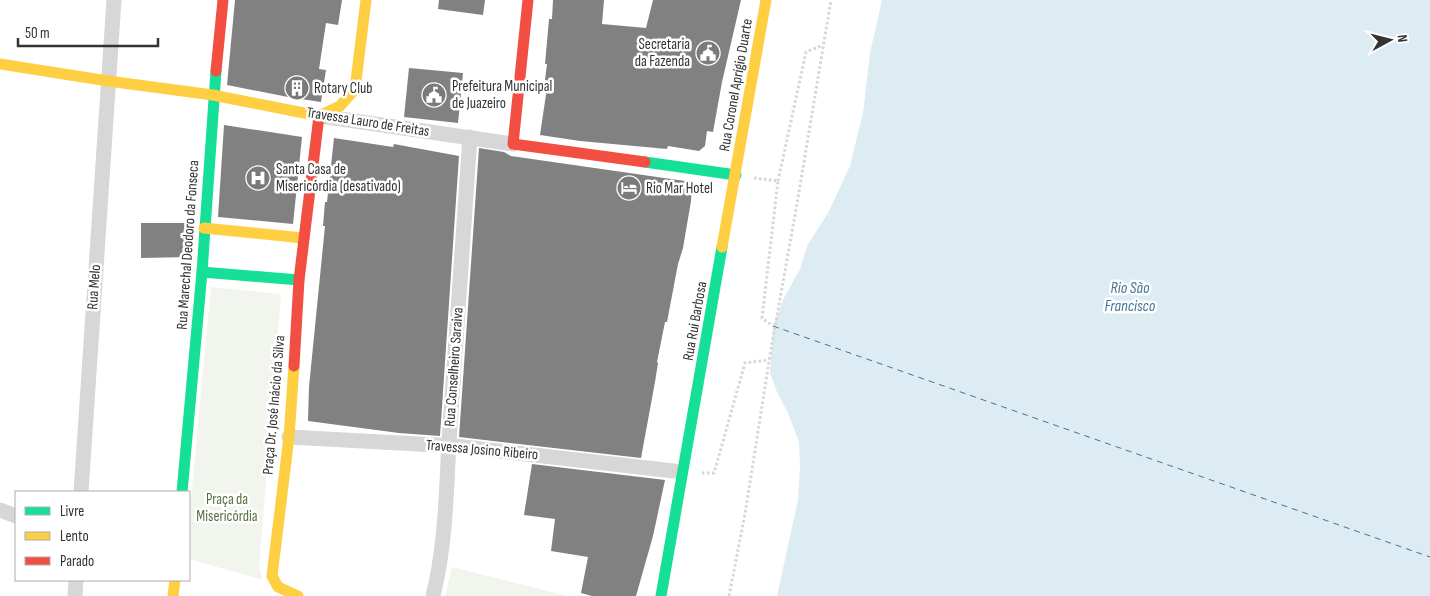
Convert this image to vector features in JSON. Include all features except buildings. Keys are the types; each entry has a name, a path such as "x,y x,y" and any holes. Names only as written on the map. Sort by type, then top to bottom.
{"street":[{"name":"Rua Melo","path":"81,491 114,0"},
{"name":"Rua Marechal Deodoro da Fonseca","path":"182,491 202,272 213,95 223,0"},
{"path":"318,116 342,106 355,89 366,0"},
{"path":"513,144 528,0"},
{"name":"Rua Coronel Aprígio Duarte","path":"736,176 766,0"},
{"name":"Travessa Lauro de Freitas","path":"0,64 213,95 318,116 736,176"},
{"name":"Praça Dr. José Inácio da Silva","path":"298,596 274,586 272,576 289,437 299,280 318,116"},
{"name":"Rua Conselheiro Saraiva","path":"433,596 439,573 445,534 449,446 470,137"},
{"name":"Rua Rui Barbosa","path":"661,596 678,471 736,176"},
{"path":"204,228 303,238"},
{"path":"202,272 299,280"},
{"name":"Travessa Josino Ribeiro","path":"289,437 449,446 678,471"},
{"path":"0,510 15,516"},
{"path":"75,596 76,581"},
{"path":"173,596 175,581"}],"path":[{"path":"729,596 745,514 769,360 831,0"},
{"path":"773,326 762,318 778,182 806,52 823,45"},
{"path":"736,176 778,182"},
{"path":"678,471 714,474 745,363 769,360"}],"green space":[{"name":"Praça da Misericórdia","path":"211,287 281,294 259,568 263,580 190,559 190,509"},
{"path":"452,567 568,596 445,596"}],"water":[{"name":"Rio São Francisco","path":"882,0 1430,0 1430,596 777,596 798,500 800,466 799,442 770,373 773,326 784,298 800,269 808,244 828,213 850,166 863,113 870,53"}],"ferry route":[{"path":"773,326 1430,557"}],"traffic: fast":[{"path":"182,491 202,272 216,71"},
{"path":"645,162 736,175"},
{"path":"661,596 722,247"},
{"path":"202,272 299,280"}],"traffic: slow":[{"path":"319,116 340,106 355,89 366,0"},
{"path":"722,247 766,0"},
{"path":"0,64 213,95 319,116"},
{"path":"204,228 303,238"},
{"path":"294,366 289,437 272,576 278,587 298,596"},
{"path":"173,596 175,581"}],"traffic: jam":[{"path":"216,71 223,0"},
{"path":"528,0 513,144 645,162"},
{"path":"294,366 299,280 319,116"}],"place":[{"name":"Secretaria da Fazenda","path":"708,53"},
{"name":"Rotary Club","path":"297,88"},
{"name":"Prefeitura Municipal de Juazeiro","path":"434,95"},
{"name":"Santa Casa de Misericórdia (desativado)","path":"258,178"},
{"name":"Rio Mar Hotel","path":"629,188"}]}
